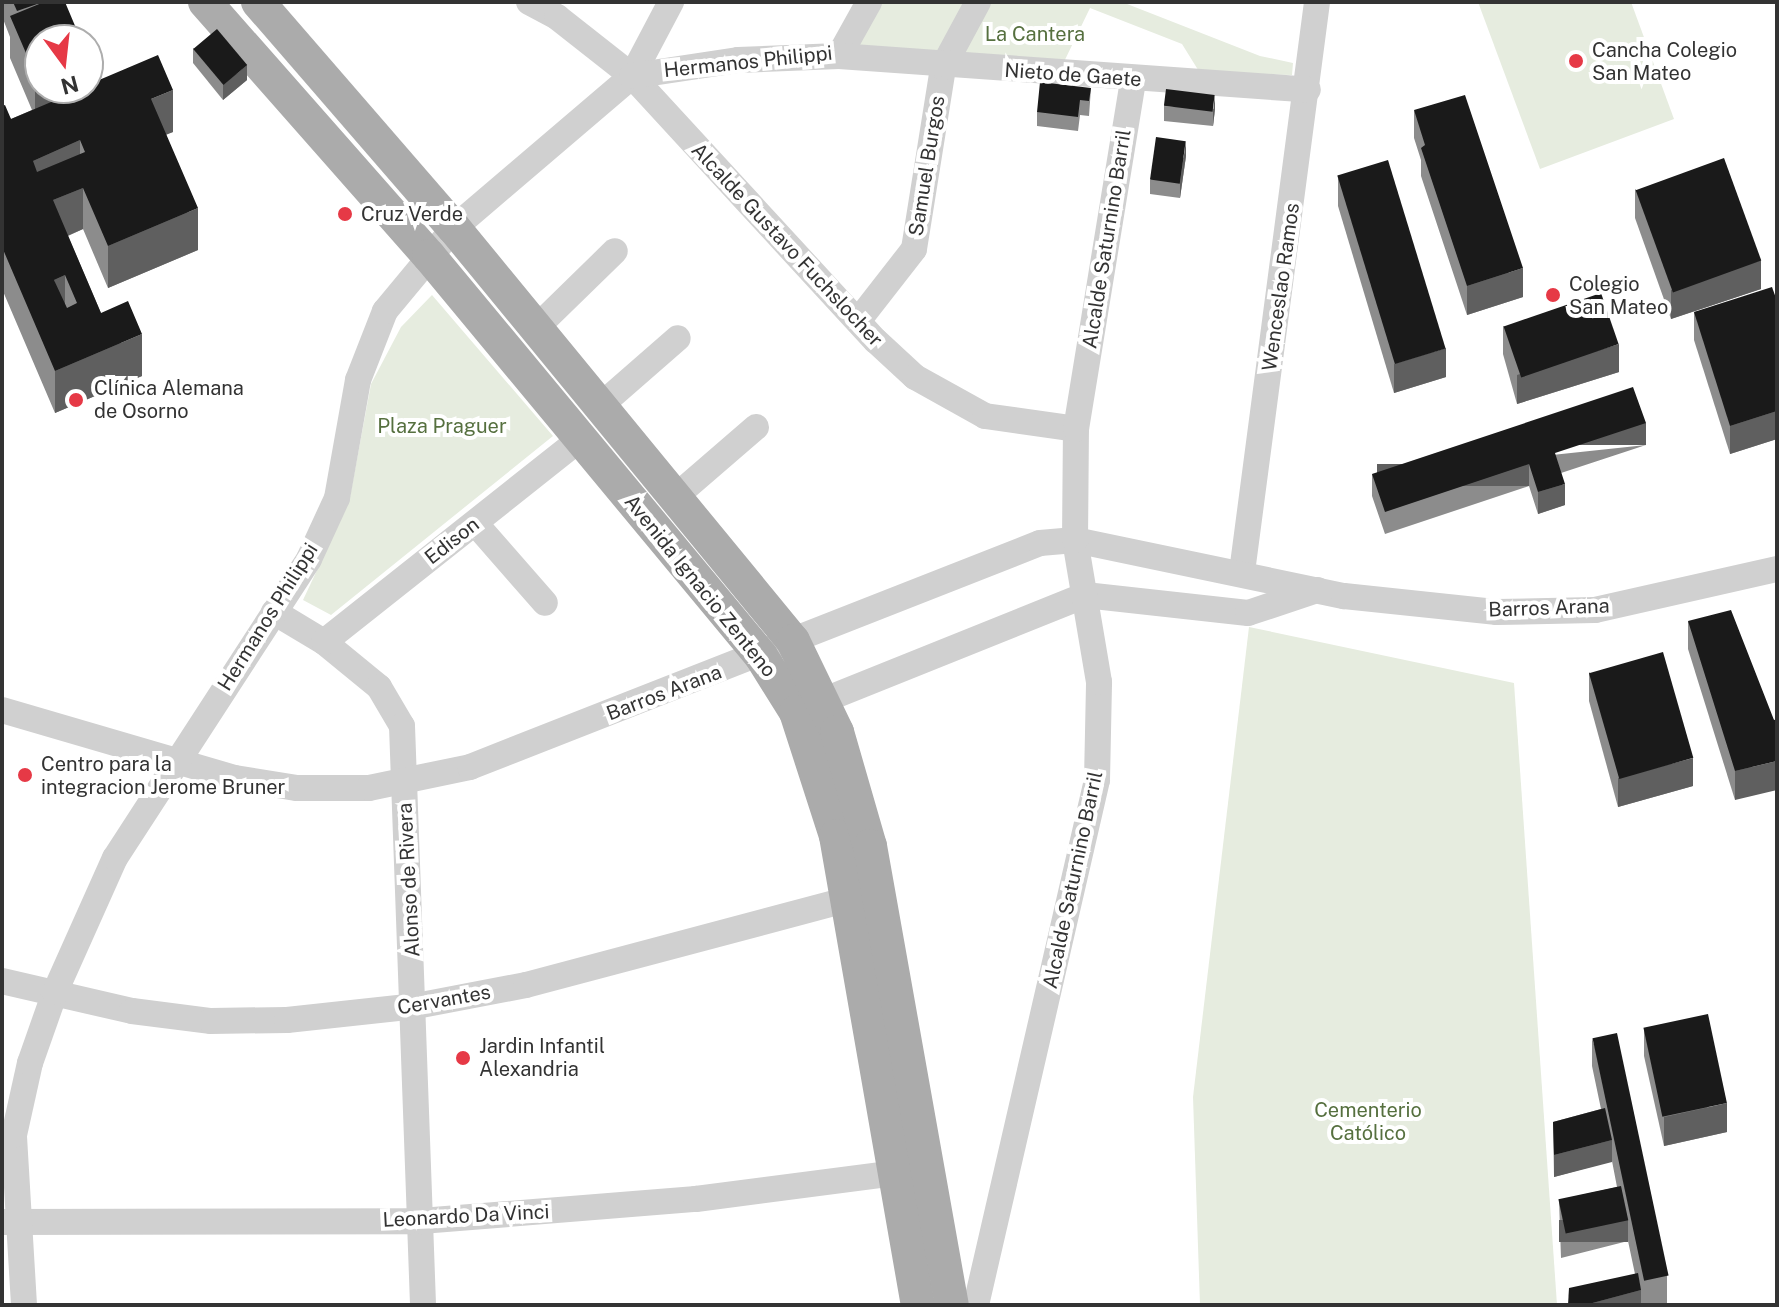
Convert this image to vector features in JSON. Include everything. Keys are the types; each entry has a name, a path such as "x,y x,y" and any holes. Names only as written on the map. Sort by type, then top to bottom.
{"main road":[{"name":"Avenida Ignacio Zenteno","path":"205,2 429,256 761,656 810,706"},
{"name":"Avenida Ignacio Zenteno","path":"258,2 454,228 793,641 810,706 828,805 863,896 911,1171 918,1305"},
{"path":"278,83 307,57"},
{"name":"Avenida Ignacio Zenteno","path":"911,1171 963,1297"}],"street":[{"name":"Alcalde Gustavo Fuchslocher","path":"529,2 557,17 632,76 858,321 915,377 985,416 1076,429"},
{"path":"632,76 671,2"},
{"name":"Hermanos Philippi","path":"24,1305 11,1223 14,1135 30,1063 55,992 115,858 309,559 337,498 358,380 385,311 454,228 632,76 738,60 839,56 869,2"},
{"name":"Samuel Burgos","path":"858,321 914,249 943,67 978,2"},
{"name":"Wenceslao Ramos","path":"1242,572 1308,90 1317,2"},
{"name":"Nieto de Gaete","path":"839,56 943,67 1308,90"},
{"name":"Alcalde Saturnino Barril","path":"963,1297 1097,780 1099,682 1075,540 1076,429 1133,80"},
{"path":"536,328 615,251"},
{"path":"600,406 678,338"},
{"path":"675,497 756,427"},
{"name":"Edison","path":"324,642 580,439"},
{"path":"475,523 545,603"},
{"name":"Barros Arana","path":"2,710 235,778 297,788 405,783 470,767 761,656 1001,554 1075,540 1318,590 1447,609 1583,611 1777,569"},
{"name":"Barros Arana","path":"810,706 1085,595 1248,613 1318,590"},
{"name":"Alonso de Rivera","path":"274,612 324,642 379,687 394,707 403,736 416,1006 423,1305"},
{"name":"Cervantes","path":"2,981 132,1011 211,1021 287,1020 416,1006 526,985 863,896"},
{"name":"Leonardo Da Vinci","path":"11,1223 421,1221 696,1199 911,1171"}],"green space":[{"path":"874,2 972,2 940,62 856,50"},
{"name":"La Cantera","path":"984,2 1122,2 1260,56 1293,63 1292,75 1200,73 1182,44 1090,8 1061,68 956,53"},
{"name":"Cancha Colegio San Mateo","path":"1478,2 1631,2 1674,119 1540,169"},
{"name":"Plaza Praguer","path":"432,295 553,436 331,615 303,600 349,502 371,384 401,327"},
{"name":"Cementerio Católico","path":"1249,627 1514,683 1557,1305 1200,1305 1193,1097"}],"building":[{"path":"13,2 43,2 17,11"},
{"path":"44,2 65,2 74,24 24,24 24,48 10,16"},
{"path":"217,29 247,65 223,85 193,49"},
{"path":"158,55 173,90 151,99 198,208 108,246 83,188 53,200 101,313 128,301 142,334 55,371 2,247 2,106 5,105 11,119 46,104 104,104 104,78","holes":["80,140 85,152 37,172 33,161","65,275 77,303 67,308 54,280"]},
{"path":"1040,82 1091,88 1089,101 1080,100 1078,117 1037,112"},
{"path":"1166,89 1215,95 1213,112 1164,106"},
{"path":"1465,95 1523,268 1467,286 1421,148 1425,145 1414,110"},
{"path":"1156,137 1186,141 1180,184 1150,180"},
{"path":"1724,158 1761,260 1673,293 1636,190"},
{"path":"1388,160 1446,348 1395,364 1337,175"},
{"path":"1772,287 1777,301 1777,411 1730,426 1694,312"},
{"path":"1601,293 1619,344 1521,378 1504,327"},
{"path":"1633,387 1646,423 1555,453 1565,484 1538,492 1529,464 1385,512 1372,474"},
{"path":"1731,610 1774,720 1777,719 1777,761 1735,771 1688,621"},
{"path":"1663,652 1693,758 1619,779 1589,673"},
{"path":"1708,1014 1727,1103 1662,1117 1643,1028"},
{"path":"1617,1033 1669,1276 1644,1281 1593,1038"},
{"path":"1605,1108 1612,1140 1554,1155 1553,1122"},
{"path":"1621,1186 1628,1220 1566,1234 1558,1199"},
{"path":"1638,1273 1641,1290 1585,1305 1568,1305 1569,1288"}],"place":[{"name":"Cancha Colegio San Mateo","path":"1576,61"},
{"name":"Cruz Verde","path":"345,214"},
{"name":"Colegio San Mateo","path":"1553,295"},
{"name":"Clínica Alemana de Osorno","path":"76,400"},
{"name":"Centro para la integracion Jerome Bruner","path":"25,775"},
{"name":"Jardin Infantil Alexandria","path":"463,1058"}]}
